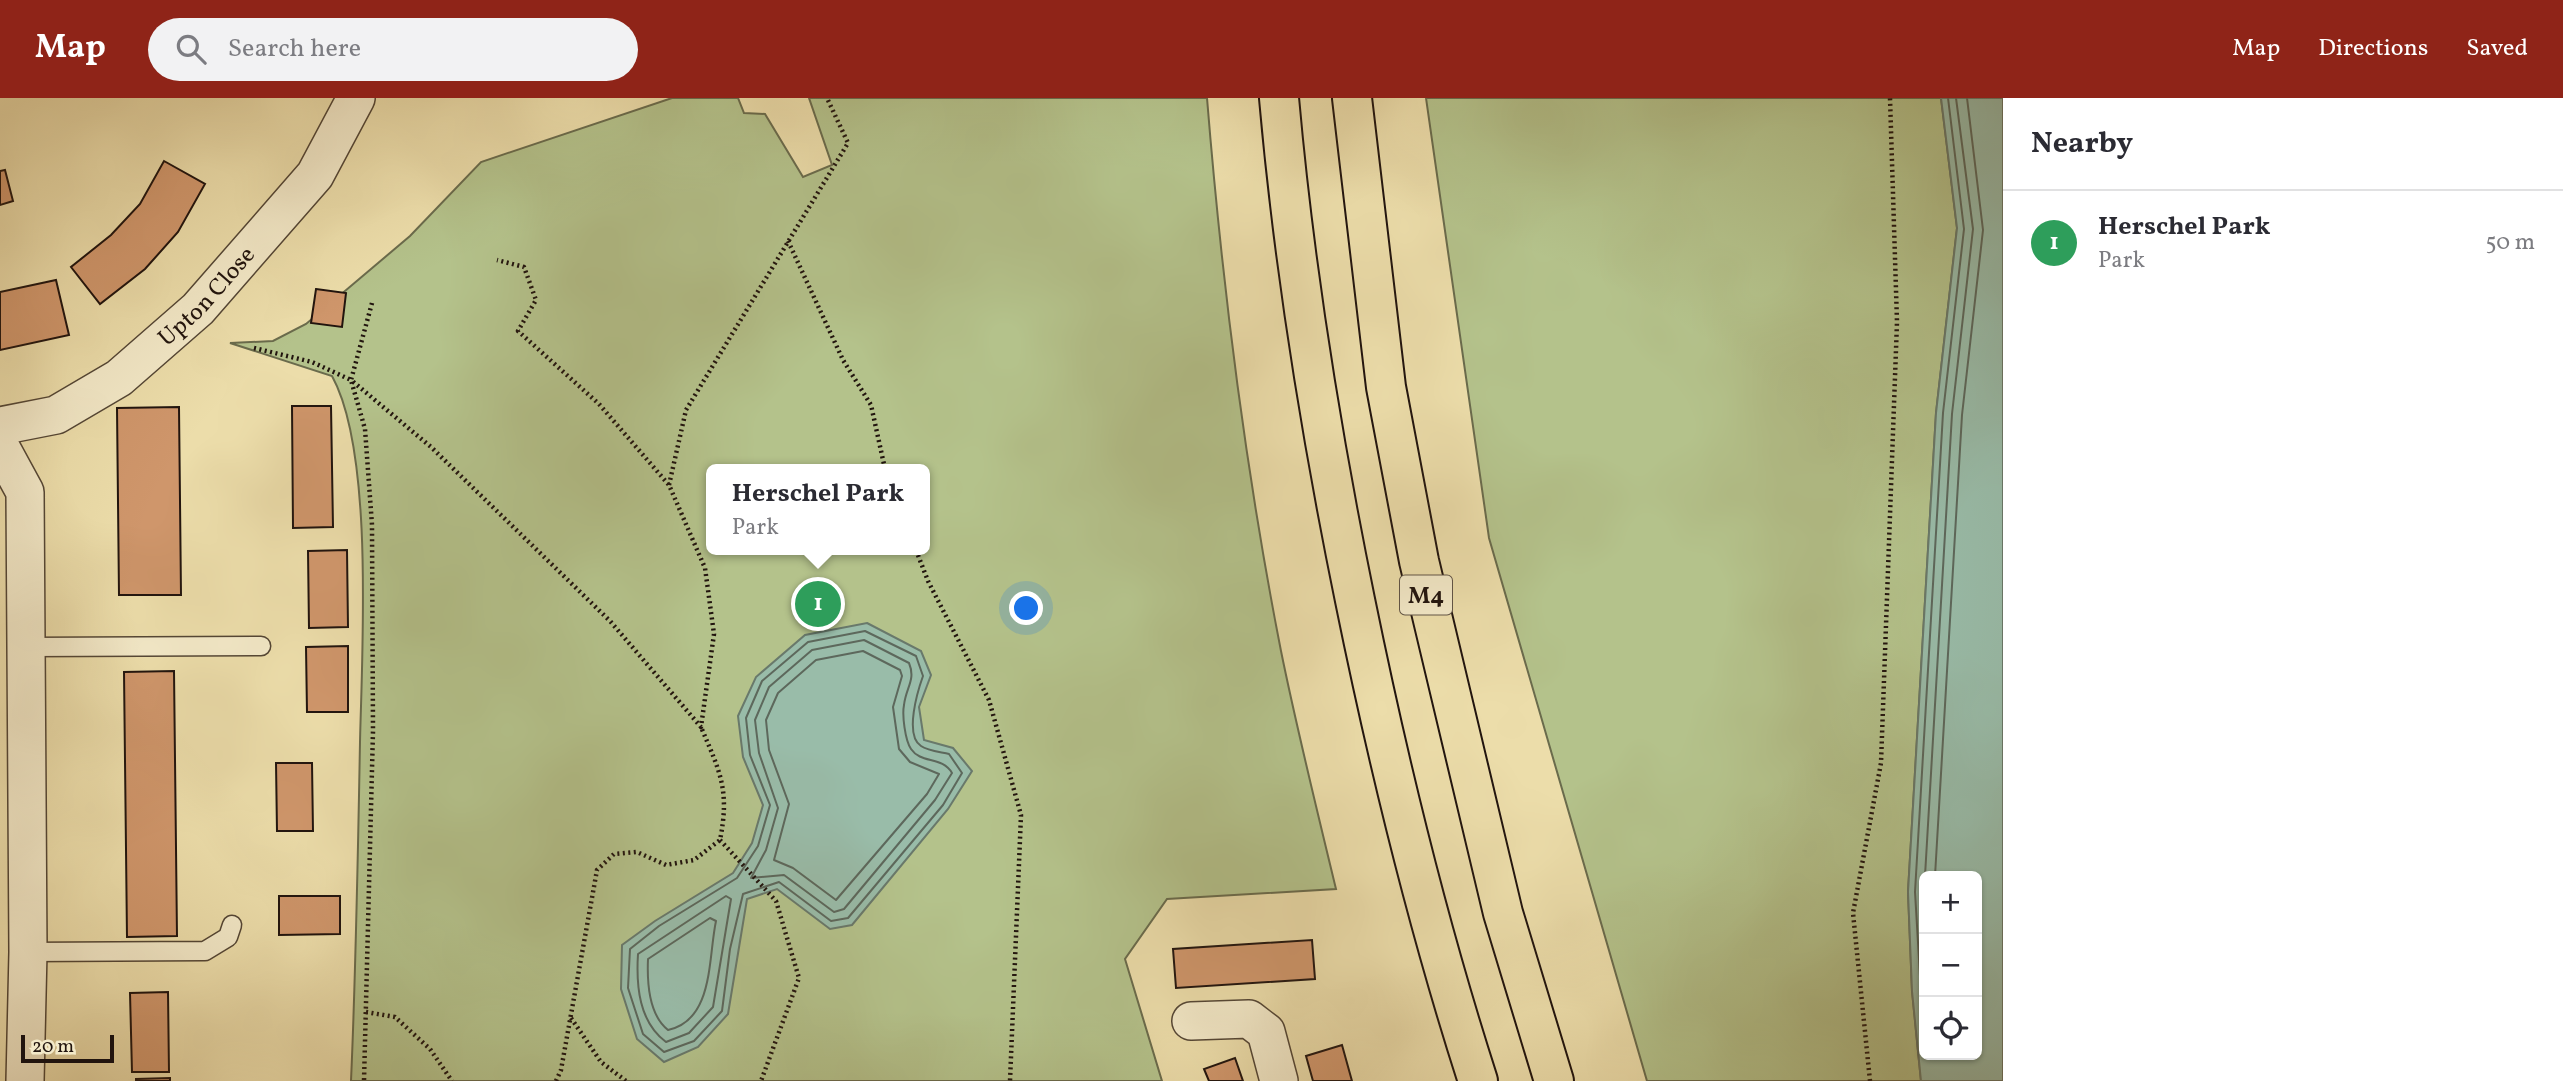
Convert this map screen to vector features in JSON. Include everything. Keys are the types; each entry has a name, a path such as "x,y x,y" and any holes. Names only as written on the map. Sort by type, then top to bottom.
{"highway":[{"path":"1279,98 1301,295 1323,438 1362,634 1415,865 1478,1081"},
{"name":"M4","path":"1352,98 1386,387 1419,561 1503,913 1554,1081"}],"street":[{"name":"Upton Close","path":"0,426 56,415 119,378 198,309 315,174 356,98"},
{"path":"0,446 24,492 28,647 28,952 25,1081"},
{"path":"1191,1021 1249,1019 1266,1032 1279,1081"}],"lane":[{"path":"28,647 261,646"},
{"path":"28,952 205,951 228,937 232,925"}],"path":[{"path":"669,485 686,410 848,143 827,98"},
{"path":"1870,1081 1853,913 1881,763 1897,322 1890,98"},
{"path":"788,240 843,360 871,405 884,464"},
{"path":"497,260 524,267 536,300 518,331 599,404 669,485 705,568 709,594 714,634 701,727"},
{"path":"364,1081 373,731 372,525 365,429 351,380 372,303"},
{"path":"254,348 312,362 351,380 431,447 610,621 701,727 720,772 726,808 720,840 694,860 666,864 637,852 614,854 597,870 556,1081"},
{"path":"918,555 928,581 989,699 1021,815 1010,1081"},
{"path":"720,840 776,901 799,978 761,1081"},
{"path":"366,1012 396,1017 430,1049 452,1081"},
{"path":"570,1017 601,1062 626,1081"}],"green space":[{"path":"672,98 738,98 744,113 765,114 803,177 832,165 809,98 1207,98 1228,306 1256,513 1287,681 1336,889 1167,899 1125,959 1162,1081 351,1081 363,606 360,501 354,452 345,410 332,376 230,343 273,341 306,324 410,236 481,162"},
{"path":"1426,98 1941,98 1957,228 1936,413 1908,892 1912,991 1921,1081 1647,1081 1489,538"}],"water":[{"path":"1941,98 2003,98 2003,1081 1921,1081 1912,991 1908,892 1936,413 1957,228"},
{"path":"867,623 921,651 931,675 919,707 924,740 953,748 972,771 948,809 852,925 830,929 777,889 747,899 728,1014 698,1047 664,1062 637,1039 621,989 622,945 655,921 733,873 752,843 763,805 743,757 738,716 756,677 805,635"}],"building":[{"path":"164,161 205,184 178,232 145,269 100,304 71,267 111,235 140,204"},
{"path":"5,170 13,201 0,205 0,171"},
{"path":"56,280 69,335 0,350 0,292"},
{"path":"316,289 346,293 342,327 311,323"},
{"path":"292,406 331,406 333,527 293,528"},
{"path":"179,407 181,595 119,595 117,408"},
{"path":"347,550 348,627 309,628 308,551"},
{"path":"348,646 348,712 307,712 306,647"},
{"path":"174,671 177,936 127,937 124,672"},
{"path":"276,763 312,763 313,831 277,831"},
{"path":"279,896 340,896 340,934 279,935"},
{"path":"1312,940 1315,979 1176,988 1173,949"},
{"path":"168,992 169,1072 132,1072 130,993"},
{"path":"1342,1045 1352,1081 1313,1081 1306,1056"},
{"path":"1235,1058 1243,1081 1209,1081 1204,1069"},
{"path":"170,1078 170,1081 136,1081 136,1079"}],"place":[{"name":"Herschel Park","path":"818,604"}]}
